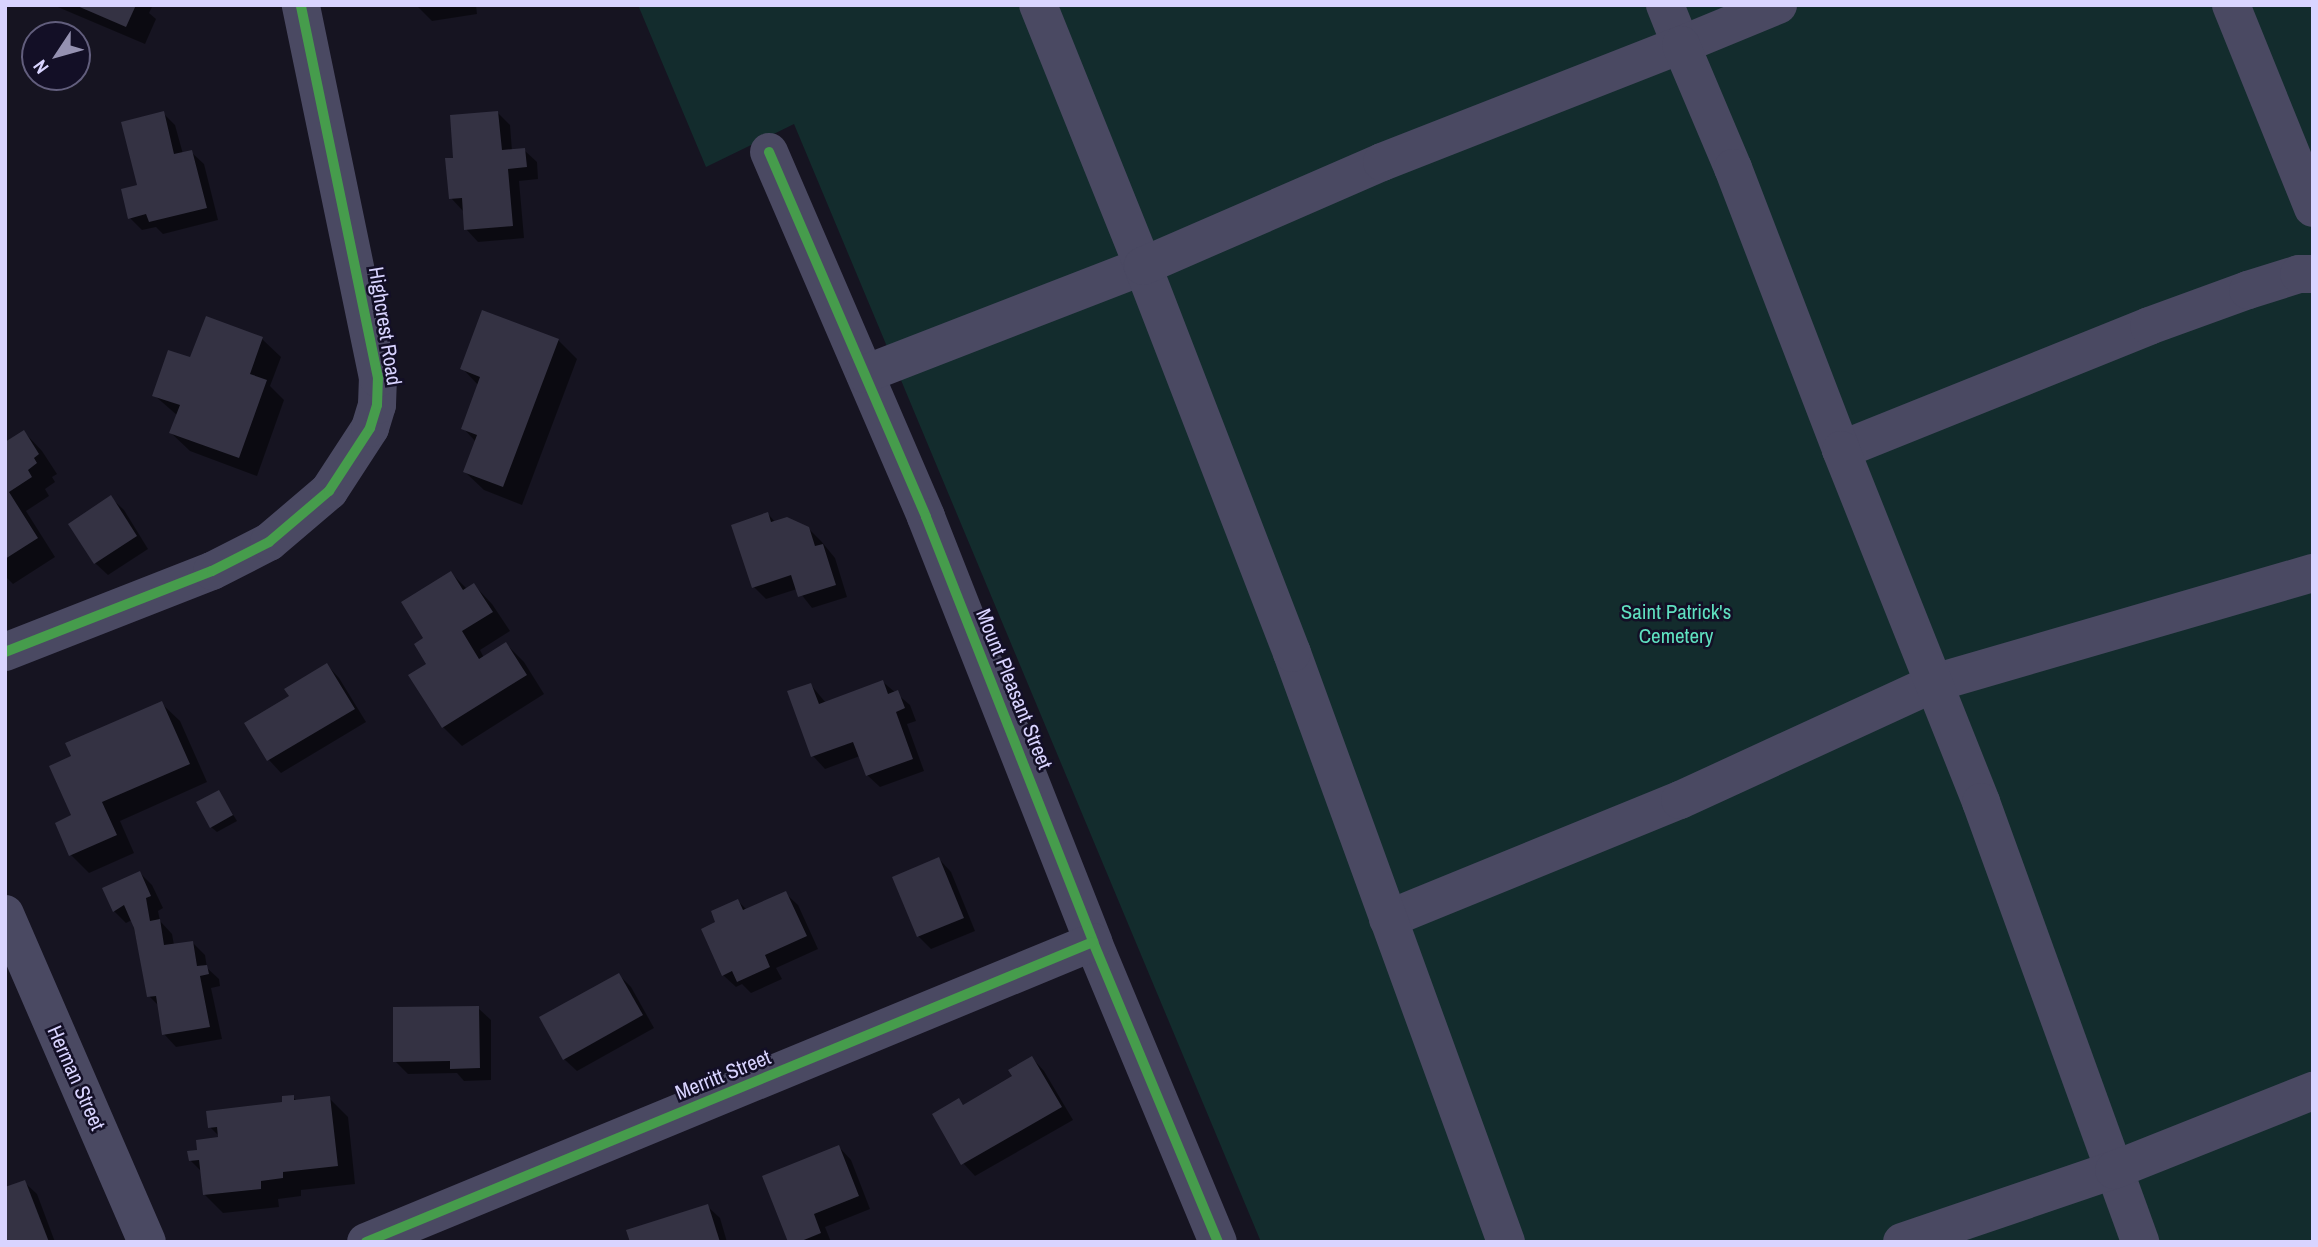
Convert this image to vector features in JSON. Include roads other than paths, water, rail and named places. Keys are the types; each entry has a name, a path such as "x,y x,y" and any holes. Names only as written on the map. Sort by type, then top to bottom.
{"street":[{"name":"Highcrest Road","path":"5,652 212,571 269,542 329,491 370,428 377,405 378,379 301,5"},
{"path":"1038,5 1143,266 1292,653 1506,1242"},
{"path":"1665,5 1733,168 1841,450 1981,802 2140,1242"},
{"path":"865,374 1143,266 1382,162 1779,5"},
{"path":"2231,5 2313,208"},
{"name":"Mount Pleasant Street","path":"769,152 926,517 1093,942 1218,1242"},
{"path":"1841,450 2150,326 2248,290 2299,274 2313,274"},
{"path":"1388,919 1680,800 1934,683 2313,573"},
{"name":"Herman Street","path":"5,914 147,1242"},
{"name":"Merritt Street","path":"366,1242 1093,942"},
{"path":"1902,1242 2114,1170 2313,1091"}],"park label":[{"name":"Saint Patrick's Cemetery","path":"1676,624"}]}
